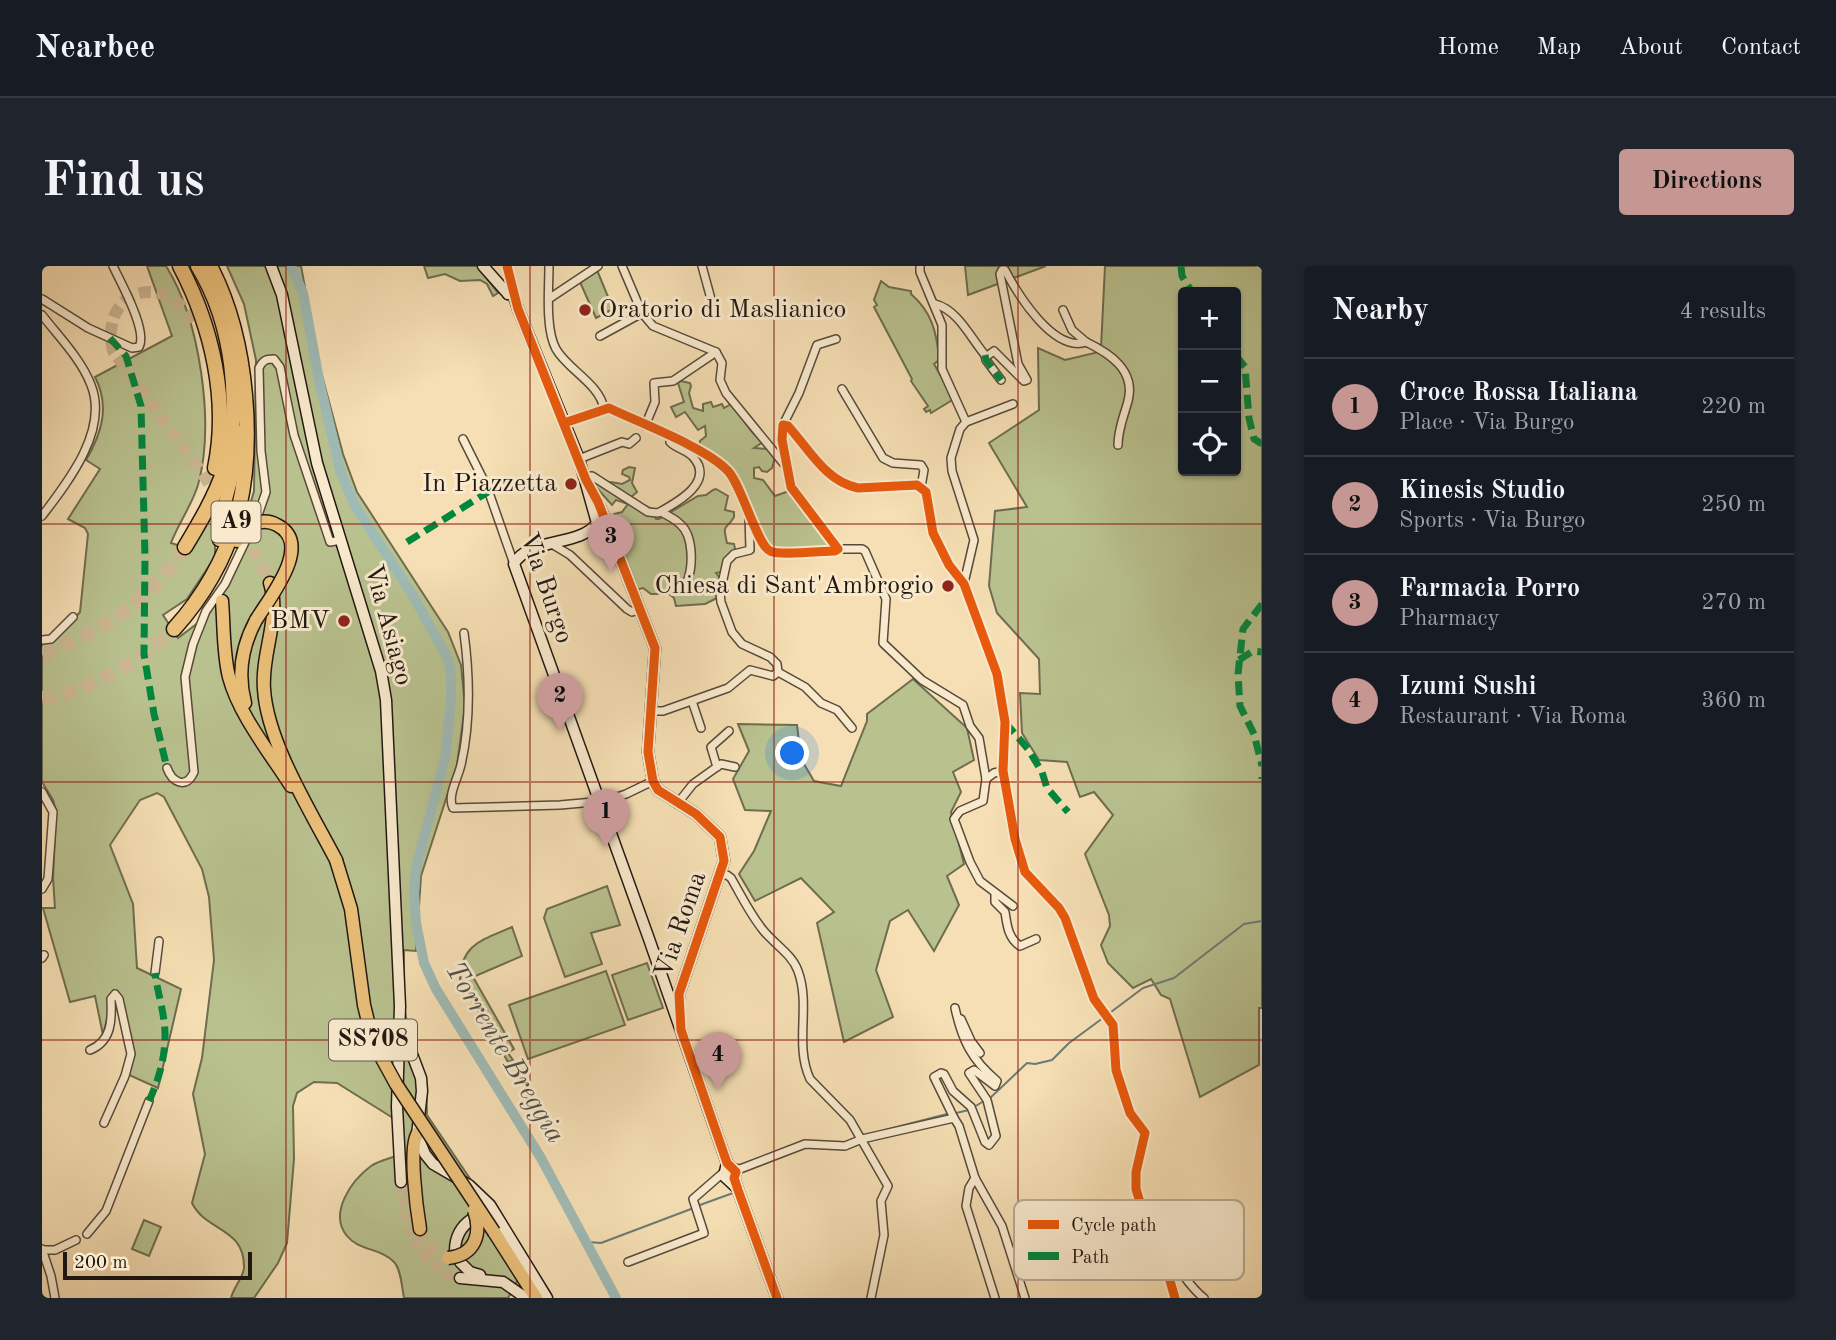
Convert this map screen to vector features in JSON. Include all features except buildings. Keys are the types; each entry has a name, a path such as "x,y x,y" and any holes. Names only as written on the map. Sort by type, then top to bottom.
{"highway":[{"path":"180,266 200,309 210,344 219,396 220,427 216,464 202,517"},
{"name":"A9","path":"186,547 219,482 229,445 232,411 231,368 218,310 198,266"},
{"name":"A9","path":"174,629 199,598 223,557 235,526 246,479 244,385 226,304 210,266"},
{"path":"219,266 238,314 249,366 250,387 243,435"},
{"path":"194,321 210,367 220,427"},
{"path":"231,368 243,435"},
{"path":"199,598 242,535"}],"main road":[{"path":"219,540 221,518 243,435"},
{"name":"SS708","path":"242,535 258,522 271,523 285,531 292,546 288,565 245,645 240,674 244,701 259,735"},
{"name":"SS708","path":"270,583 274,606 264,663 267,710 278,746 336,860 351,909 373,1042 396,1084 470,1196 498,1227 536,1298"},
{"name":"SS708","path":"222,601 231,684 243,711 336,860"},
{"name":"SS708","path":"418,1132 414,1140 415,1187 420,1229"},
{"name":"SS708","path":"454,1257 467,1252 477,1237 478,1220 470,1196"}],"street":[{"path":"42,299 88,328 132,348 139,347 142,338 136,318 113,266"},
{"name":"Via Asiago","path":"271,266 282,295 317,463 381,671 386,700 398,927 401,1182"},
{"path":"483,266 513,300"},
{"path":"507,266 513,300 579,459 596,517 655,648 648,752 653,781 658,790 677,804 693,784 712,773 717,766 727,764 734,767"},
{"path":"549,266 552,335 557,351 583,377 603,403 604,409"},
{"path":"550,298 598,266"},
{"path":"702,266 714,310"},
{"path":"920,266 942,325 942,369 966,422"},
{"path":"625,267 642,313 653,326 716,352 722,363 720,380 726,393 786,468"},
{"path":"985,355 994,351 1020,379 1027,380 1018,364 1000,274 1002,270 1005,270 1040,320 1059,339 1079,344 1086,342"},
{"path":"935,304 960,320 1001,380"},
{"path":"1063,310 1072,330 1086,342 1109,353 1126,375 1128,400 1122,415 1118,445"},
{"path":"600,336 642,313"},
{"path":"42,315 86,375 97,410 91,439 65,484 42,516"},
{"path":"836,339 817,345 799,393 783,425 782,440 791,488 838,549"},
{"path":"645,426 655,402 654,383 673,381 716,352"},
{"path":"167,768 179,783 191,779 194,772 185,677 192,644 206,611 225,584 266,492 261,451 259,368 262,362 268,359 274,359 280,367 294,435 330,542 341,540"},
{"path":"842,389 878,454 893,463 921,465 924,470 922,487"},
{"path":"964,584 974,540 952,471 951,458 960,429 966,422 1013,404"},
{"path":"564,423 609,408 702,453 728,471 737,482 765,547 771,552 838,549 865,551 886,599 883,643 922,680 963,705 970,726 979,738 986,779 984,801 960,811 954,819 980,881 1013,906"},
{"path":"783,425 793,431 828,472 849,486 916,485 922,487 928,496 933,533 949,565 964,584 997,674 1005,722 1003,771 1015,839 1025,872 1065,918 1094,999 1113,1025 1116,1070 1130,1113 1145,1133 1136,1172 1139,1200"},
{"path":"579,459 622,442 629,444 635,438"},
{"path":"661,512 694,488 701,476 694,457 674,446 670,442 671,438"},
{"name":"Via Burgo","path":"463,439 486,485 598,801 673,1000"},
{"path":"585,478 592,476 648,512 661,512 680,523 686,531 691,558 687,582 698,586"},
{"path":"749,514 750,550 734,554 727,561 721,602 732,632 742,644 770,657 777,664 778,672"},
{"path":"514,564 521,554 600,526"},
{"path":"549,543 570,555 627,609 632,612 639,610"},
{"path":"42,640 51,639 72,617"},
{"path":"464,633 470,673 469,712 461,766 450,802 453,808 560,805 598,801 626,794 653,781"},
{"path":"652,711 663,711 728,688 750,670 773,676 778,672"},
{"path":"778,672 805,687 821,703 836,710 852,728"},
{"path":"692,701 701,728"},
{"path":"717,766 711,747 729,731"},
{"path":"986,779 1003,771"},
{"path":"42,792 53,813 48,878 42,889"},
{"name":"Via Roma","path":"677,804 696,814 720,837 724,861 673,1000 681,1030 777,1298"},
{"path":"720,875 731,878 760,927 794,962 803,996 801,1032 807,1073 817,1087 845,1114 889,1189 881,1201 884,1236 871,1298"},
{"path":"995,894 995,902 1005,912 1005,922 1016,943 1020,946 1035,939"},
{"path":"155,973 159,941"},
{"path":"90,1050 100,1046 106,1038 111,1019 111,999 115,994 119,999 131,1054 125,1076 104,1124"},
{"name":"Via Asiago","path":"400,1006 407,1041 420,1077 418,1132 421,1146 433,1164 477,1191 490,1205 498,1227 547,1298"},
{"path":"955,1008 957,1027 974,1059 997,1082 995,1086 974,1070 969,1073 989,1103 996,1136 989,1145 985,1142 972,1109 953,1091 944,1074 934,1077 960,1126 975,1178 1002,1226 1014,1264"},
{"path":"957,1018 961,1018 971,1041 980,1053"},
{"name":"SS708","path":"406,1069 413,1069 420,1077 419,1088 412,1092 404,1091 398,1080 406,1069"},
{"path":"87,1234 106,1211 149,1101"},
{"path":"628,1262 704,1233 693,1199 731,1171 805,1144 842,1146 954,1118"},
{"path":"975,1178 969,1188 966,1206 995,1298"},
{"path":"472,1219 457,1237 454,1257 470,1272 503,1282 526,1298"},
{"path":"55,1298 43,1250 55,1250 76,1240"},
{"path":"460,1278 503,1282"},
{"path":"1019,1280 1025,1298"},
{"path":"1170,1280 1175,1298"},
{"path":"1187,1280 1204,1298"}],"green space":[{"path":"147,266 166,266 178,288 196,343 204,403 203,460 198,485 171,543 187,548 230,459 215,521 215,557 187,599 163,615 178,638 203,619 227,585 254,491 256,360 244,304 227,266 301,266 320,368 343,454 357,492 448,632 461,665 465,706 457,765 421,876 416,951 404,950 403,1002 409,1033 426,1079 427,1115 527,1263 508,1298 404,1298 400,1274 394,1262 347,1236 340,1217 341,1207 350,1188 371,1166 396,1156 393,1118 337,1083 314,1082 297,1093 293,1106 294,1159 287,1243 278,1263 254,1298 231,1298 243,1272 243,1255 232,1237 206,1220 192,1203 205,1154 193,1094 202,1058 214,960 209,897 202,869 164,797 157,793 140,800 110,845 133,904 137,968 181,989 158,1088 129,1075 134,1052 114,992 103,1035 95,996 70,1002 43,908 55,908 53,878 56,811 42,782 42,643 55,640 80,612 88,534 85,528 68,519 100,469 86,460 100,430 102,419 102,398 95,377 172,336"},
{"path":"424,266 477,266 498,293 493,296 487,284 480,280 460,281 445,274 428,278"},
{"path":"965,266 1046,266 968,295"},
{"path":"1105,266 1262,266 1262,1008 1259,1008 1259,1065 1200,1097 1170,999 1161,995 1151,979 1133,988 1108,963 1101,945 1110,926 1109,915 1085,854 1113,815 1094,792 1080,797 1067,762 1039,760 1022,733 1020,693 1040,694 1039,659 997,613 989,586 995,511 1027,507 989,443 1039,410 1038,348 1065,360 1099,352"},
{"path":"597,270 613,309 596,318 580,282"},
{"path":"881,281 889,287 911,291 929,316 937,341 939,360 934,364 954,399 931,413 930,410 926,412 924,409 928,406 911,381 874,307 877,305 874,300"},
{"path":"678,383 690,383 689,393 693,408 703,411 703,404 711,402 713,407 722,404 724,408 731,404 763,442 754,448 768,449 775,458 772,468 767,472 759,467 754,468 754,478 763,480 775,496 789,491 834,548 772,550 764,541 736,478 699,449 700,441 706,436 705,426 698,430 685,412 676,417 671,407 684,402"},
{"path":"635,468 632,483 637,492 631,497 630,505 638,508 644,505 652,509 656,519 716,489 728,496 725,510 734,512 734,517 725,532 727,543 734,544 735,549 722,572 716,573 719,577 717,598 705,604 676,606 674,598 669,594 651,594 643,588 635,590 612,531 614,514 622,512 628,504 616,500 612,505 594,485 602,486 611,482 622,484 630,480 622,474 623,470"},
{"path":"913,679 967,728 974,760 953,772 961,792 951,812 964,864 947,876 959,905 934,951 908,910 890,921 876,970 893,1017 844,1042 817,923 834,912 801,878 755,901 739,874 754,851 771,811 745,810 733,779 749,751 738,724 797,725 801,759 814,781 841,786 867,721 867,714"},
{"path":"607,886 620,925 591,933 602,964 565,977 544,918 547,909"},
{"path":"512,927 522,956 473,977 514,1049 508,1053 513,1060 508,1062 460,980 464,958 469,950 483,940"},
{"path":"647,963 663,1008 628,1020 612,975"},
{"path":"606,971 625,1025 528,1059 509,1005"},
{"path":"144,1220 161,1227 149,1256 132,1249"}],"waterway":[{"name":"Torrente Breggia","path":"291,266 303,293 320,385 341,473 355,506 412,594 447,657 451,673 445,758 416,868 416,923 424,963 436,989 541,1158 616,1298"},
{"path":"1107,1015 1143,988 1174,978 1244,924 1262,921"},
{"path":"989,1099 1027,1063 1052,1060 1069,1043 1103,1018"},
{"path":"974,1107 984,1101"},
{"path":"956,1113 969,1110"},
{"path":"885,1130 947,1114"},
{"path":"700,1205 733,1193"},
{"path":"588,1242 601,1243 691,1209"}],"tunnel":[{"path":"194,321 180,305 165,295 150,292 135,294 124,302 115,314 111,331 113,351 204,476 255,553 270,583"},
{"path":"42,654 105,625 123,613 156,584 185,547"},
{"path":"42,698 79,689 113,674 174,629"},
{"path":"401,1182 406,1213 415,1242 432,1265 460,1278"},
{"path":"420,1229 430,1248 448,1258"}],"marked path":[{"path":"1181,266 1182,276 1189,287"},
{"path":"110,338 126,356 141,406 145,557 144,654 167,768"},
{"path":"985,355 1001,380"},
{"path":"1241,362 1245,367 1249,418 1254,439 1262,444"},
{"path":"407,542 488,492"},
{"path":"1262,604 1243,629 1238,674 1240,706 1254,734 1262,766"},
{"path":"1239,660 1253,651 1262,652"},
{"path":"1005,722 1028,749 1042,772 1047,788 1068,812"},
{"path":"149,1101 160,1073 165,1042 155,973"}],"cycle path":[{"path":"507,266 518,309 655,648 648,752 653,781 658,790 696,814 720,837 724,861 679,994 681,1030 727,1163 736,1172 734,1178 777,1298"},
{"path":"564,423 609,408 705,454 728,471 739,489 760,538 770,551 775,552 801,553 838,549 791,487 782,440 783,425 788,426 827,472 847,485 858,488 917,485 926,492 933,533 949,565 964,584 997,674 1005,722 1003,771 1015,839 1025,872 1065,918 1094,999 1113,1025 1116,1070 1130,1113 1145,1133 1136,1172 1139,1200"},
{"path":"1170,1280 1175,1298"}],"place":[{"name":"Oratorio di Maslianico","path":"585,310"},
{"name":"In Piazzetta","path":"571,484"},
{"name":"Farmacia Porro","path":"611,572"},
{"name":"Chiesa di Sant'Ambrogio","path":"948,586"},
{"name":"BMV","path":"344,621"},
{"name":"Kinesis Studio","path":"560,731"},
{"name":"Croce Rossa Italiana","path":"606,847"},
{"name":"Izumi Sushi","path":"718,1090"}]}
